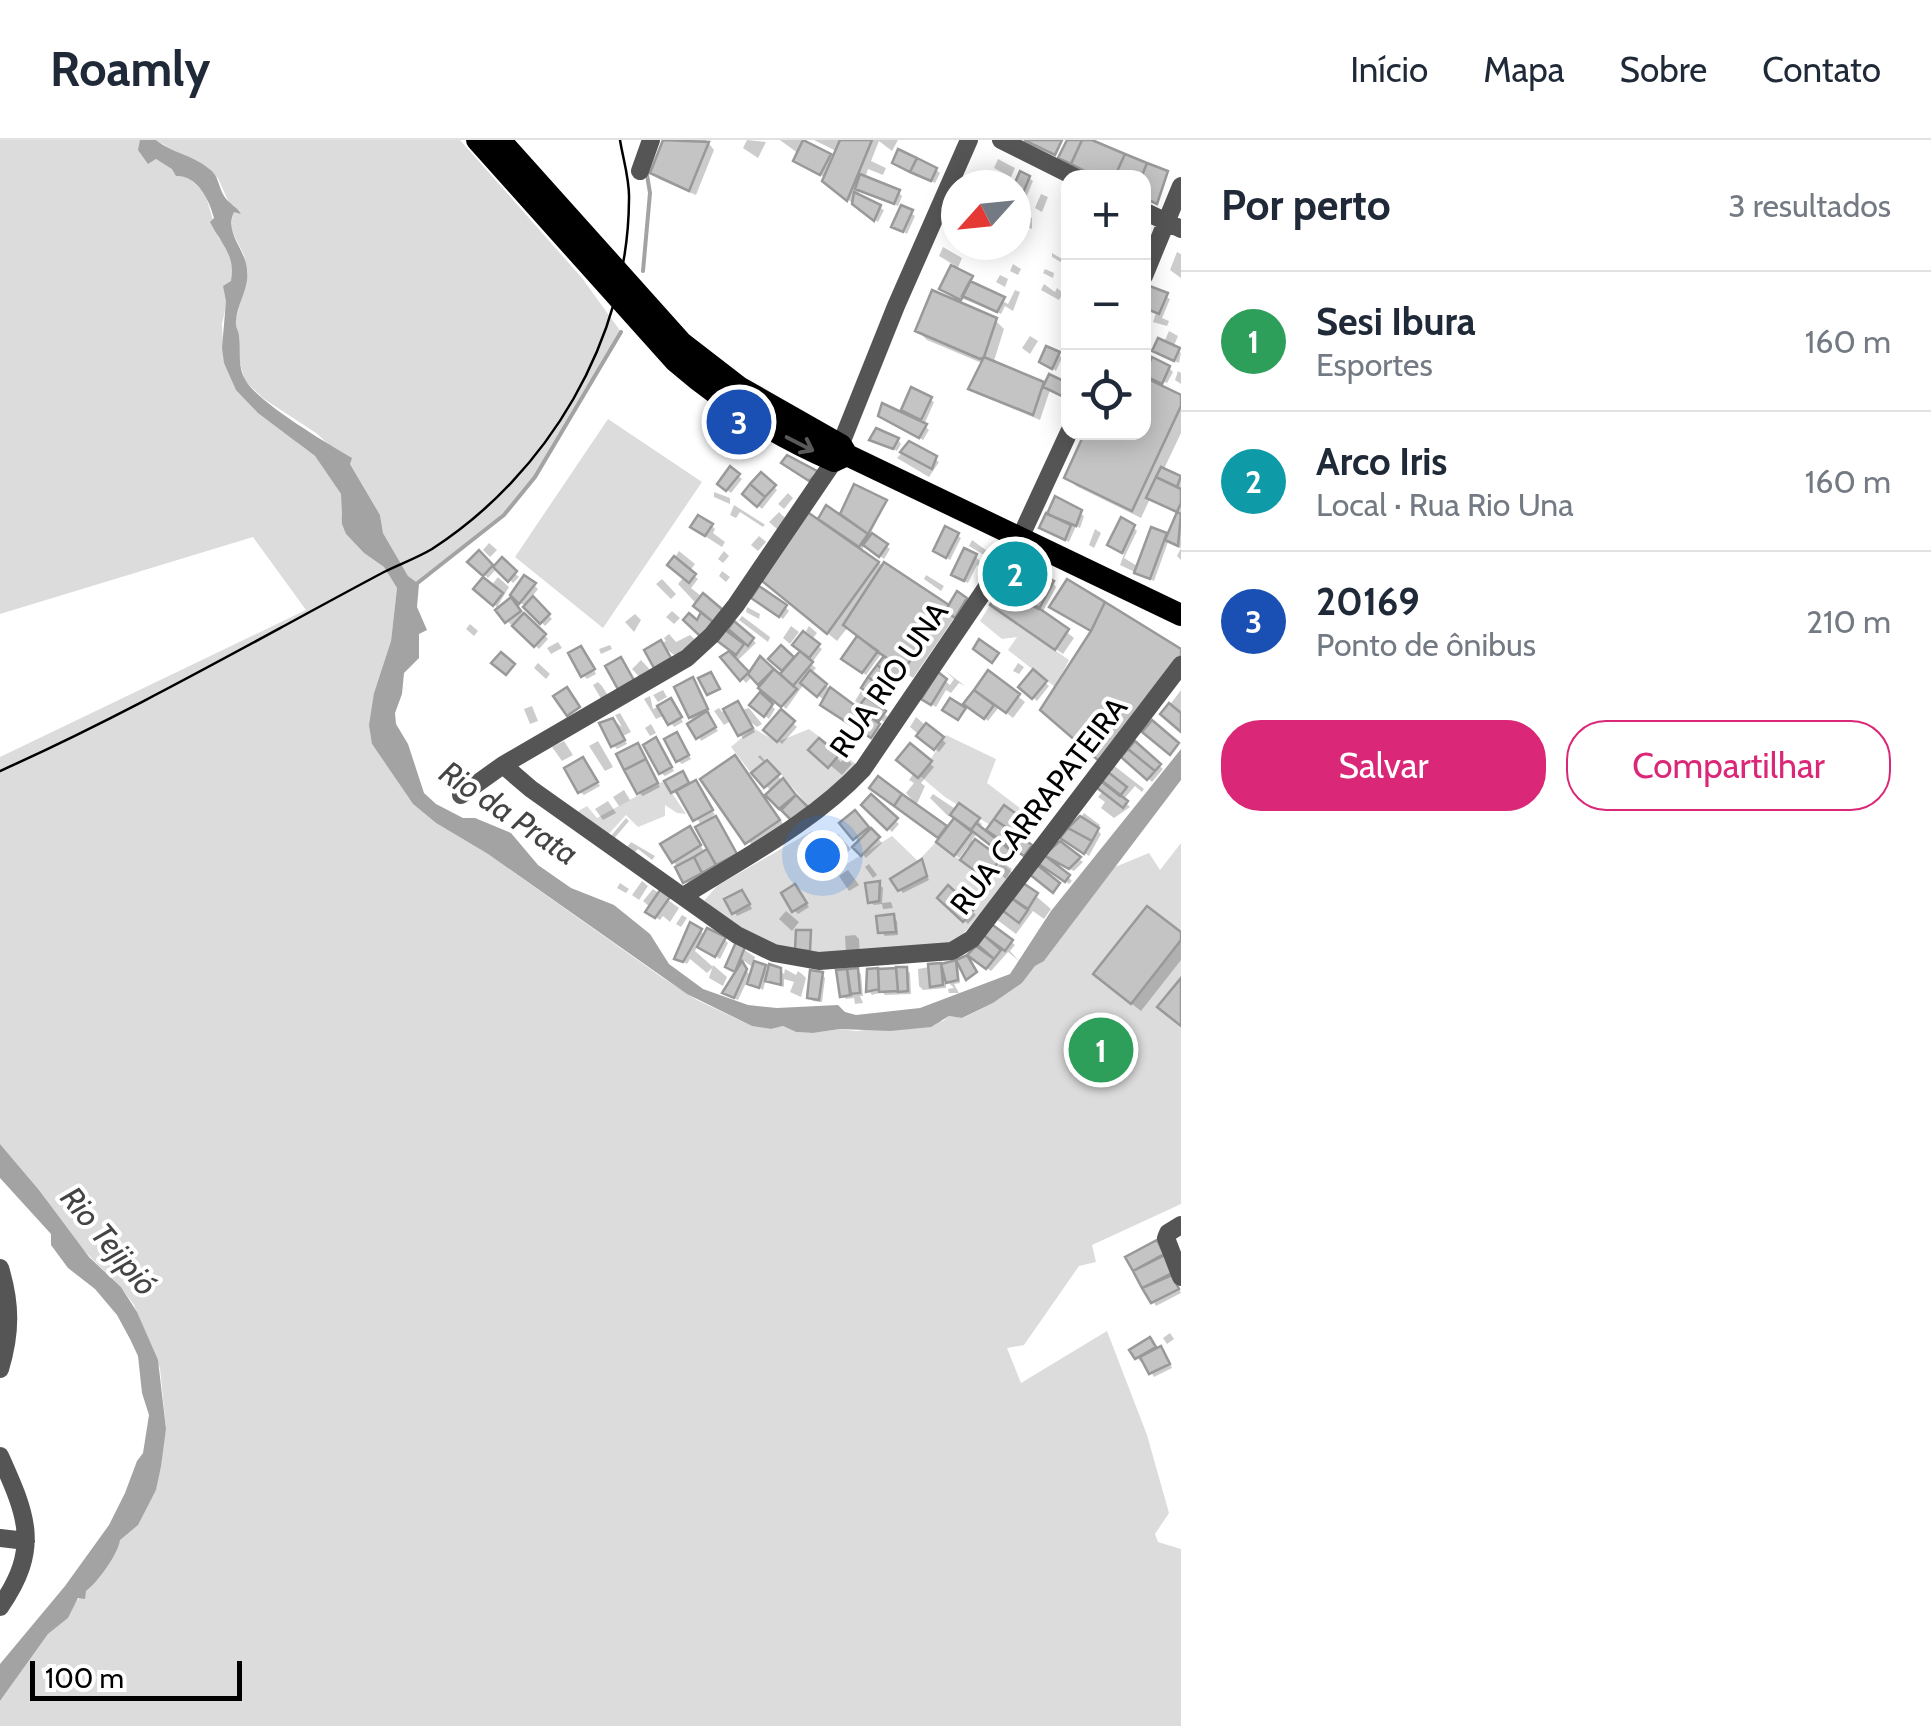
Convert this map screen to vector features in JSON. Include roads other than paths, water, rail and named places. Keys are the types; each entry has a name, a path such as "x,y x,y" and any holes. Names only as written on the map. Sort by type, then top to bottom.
{"main road":[{"path":"476,140 675,360 747,417 840,454 1181,616"},
{"path":"500,140 682,343 840,454"}],"street":[{"path":"640,171 651,140"},
{"path":"1001,140 1061,170"},
{"path":"461,795 503,765 644,686 699,648 736,605 840,454 961,142"},
{"path":"1151,264 1174,226 1181,186"},
{"path":"1151,214 1174,226"},
{"name":"RUA RIO UNA","path":"686,896 839,795 886,739 1020,538 1065,440"},
{"name":"RUA CARRAPATEIRA","path":"503,765 737,935 794,958 910,955 961,947 972,939 1181,664"},
{"path":"1174,1229 1167,1245 1181,1276"},
{"path":"0,1268 10,1310 10,1331 0,1370"},
{"path":"0,1456 26,1519 20,1569 0,1607"},
{"path":"0,1538 26,1541"}],"waterway":[{"path":"643,271 650,193 647,175"},
{"path":"415,585 504,515 535,477 621,332"}],"tram line":[{"path":"0,771 144,701 426,552 474,518 512,482 574,398 597,352 614,303 625,252 629,200 620,140"}],"place":[{"name":"20169","path":"739,422"},
{"name":"Arco Iris","path":"1015,574"},
{"name":"Sesi Ibura","path":"1101,1050"}],"water label":[{"name":"Rio da Prata","path":"509,813"},
{"name":"Rio Tejipió","path":"109,1241"}]}
